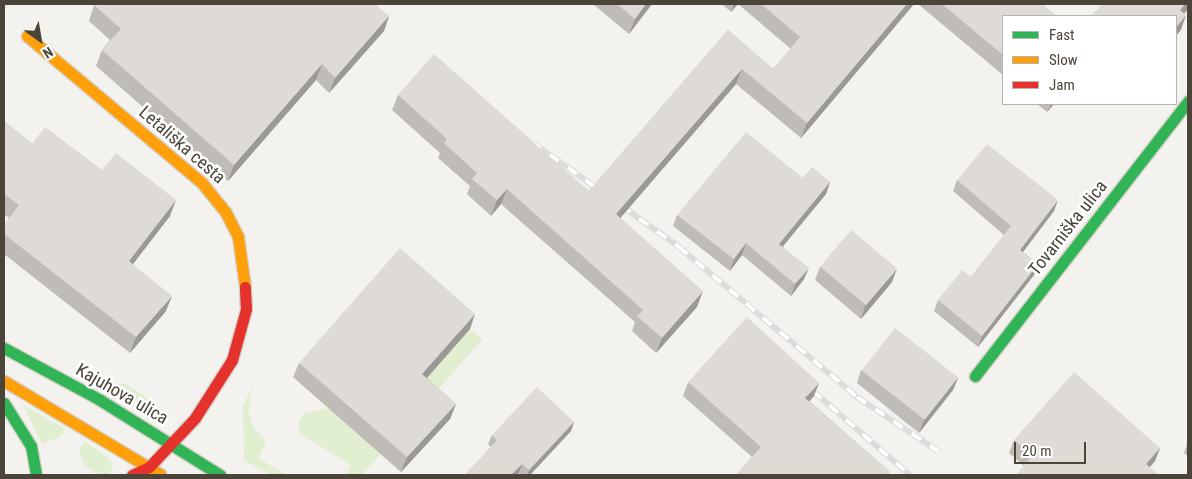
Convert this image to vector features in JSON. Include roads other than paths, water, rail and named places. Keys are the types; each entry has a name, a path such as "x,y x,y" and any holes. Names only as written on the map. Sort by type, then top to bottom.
{"street":[{"name":"Letališka cesta","path":"27,36 202,183 226,213 238,237 246,290 242,336 228,366 208,399 147,471 132,475"},
{"name":"Tovarniška ulica","path":"975,376 1188,101"},
{"name":"Kajuhova ulica","path":"4,348 172,443 220,475"},
{"path":"4,381 147,471 161,475"},
{"path":"4,403 31,446 36,475"}],"railway":[{"path":"532,142 679,247 857,397 938,451"},
{"path":"813,391 910,475"}]}
